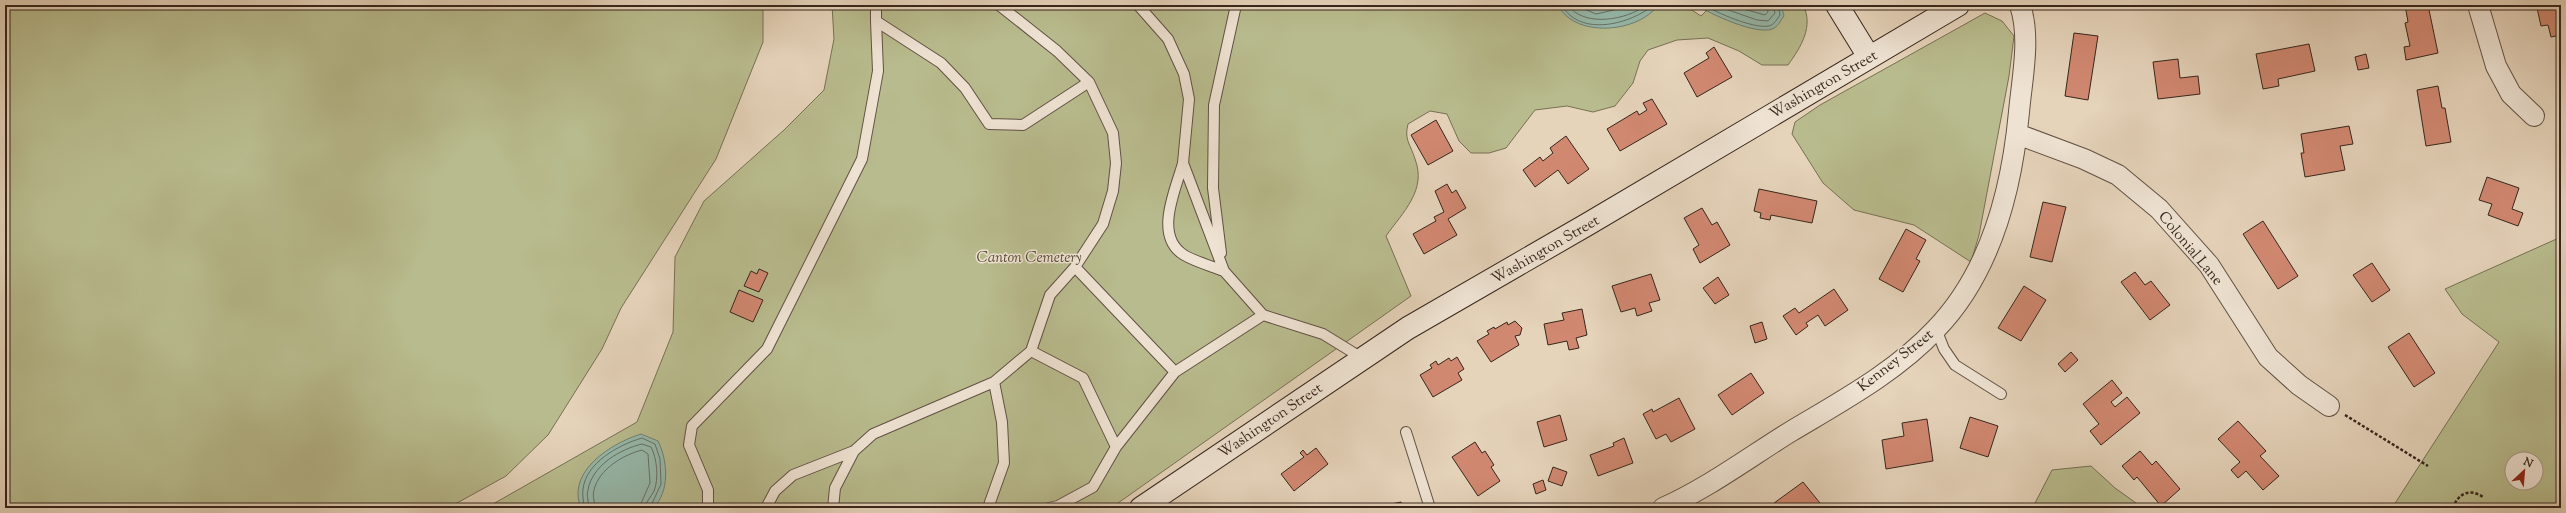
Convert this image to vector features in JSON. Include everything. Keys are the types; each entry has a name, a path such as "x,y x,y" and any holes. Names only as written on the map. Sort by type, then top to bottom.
{"main road":[{"path":"1837,5 1869,57"},
{"name":"Washington Street","path":"1141,508 1408,328 1588,224 1958,5"}],"street":[{"name":"Kenney Street","path":"1662,508 1692,495 1832,407 1901,360 1936,329 1961,299 1984,258 2003,203 2017,134 2026,22 2020,5"},
{"path":"2478,5 2496,66 2511,94 2534,116"},
{"name":"Colonial Lane","path":"2017,134 2084,159 2118,175 2159,209 2209,265 2268,357 2298,385 2329,406"}],"lane":[{"path":"708,508 708,490 689,445 692,426 767,349 862,159 878,71 876,5"},
{"path":"833,508 835,488 854,452 873,434 994,382 1031,351 1050,295 1075,267 1103,224 1113,191 1116,163 1113,133 1089,82 1057,51 999,5"},
{"path":"1138,5 1168,39 1184,74 1189,99 1183,163 1171,206 1168,232 1171,242 1184,255 1224,271"},
{"path":"1224,271 1213,188 1214,105 1236,5"},
{"path":"876,21 941,63 965,88 989,124 1023,125 1089,82"},
{"path":"1183,163 1224,271 1263,314 1324,334 1362,358"},
{"path":"1075,267 1174,372"},
{"path":"1049,508 1058,506 1093,487 1116,447 1174,372 1263,314"},
{"path":"1936,329 1944,349 1956,365 2001,394"},
{"path":"1031,351 1083,378 1116,447"},
{"path":"988,508 1004,463 1002,422 994,382"},
{"path":"1406,432 1430,508"},
{"path":"766,508 775,491 793,475 854,452"}],"path":[{"path":"2329,406 2428,466"},
{"path":"2453,508 2460,496 2466,492 2477,492 2483,497"}],"green space":[{"path":"5,5 763,5 763,42 716,159 621,308 602,349 548,435 506,476 448,508 5,508"},
{"name":"Canton Cemetery","path":"832,5 1684,5 1701,16 1712,5 1803,5 1806,13 1807,28 1801,44 1788,65 1762,65 1739,51 1708,38 1677,40 1648,50 1640,61 1633,83 1615,106 1593,112 1567,106 1535,110 1506,148 1489,153 1471,153 1459,141 1447,114 1430,111 1408,124 1407,138 1418,170 1418,181 1416,191 1406,209 1386,236 1411,296 1111,508 486,508 637,422 673,332 675,257 704,201 784,130 824,90 834,39"},
{"path":"1985,13 2002,21 2014,36 2009,76 1979,235 1971,262 1914,225 1854,210 1823,183 1792,134 1795,122 1820,105"},
{"path":"2561,237 2561,508 2392,508 2499,342 2462,314 2445,289"},
{"path":"2091,466 2115,488 2143,508 2020,508 2034,505 2052,470"}],"water":[{"path":"1558,5 1659,5 1647,16 1635,22 1611,28 1598,28 1585,26 1574,21 1565,14"},
{"path":"1696,5 1781,5 1784,16 1772,29 1755,29 1733,23"},
{"path":"641,434 658,441 664,458 666,476 665,485 659,501 653,508 581,508 578,495 580,482 594,460 617,444"}],"building":[{"path":"2405,5 2428,5 2438,53 2406,60 2404,47 2410,46 2405,23 2408,22"},
{"path":"2550,5 2561,5 2561,35 2551,37 2548,25 2541,26 2537,8"},
{"path":"2074,33 2098,36 2088,100 2065,96"},
{"path":"2309,44 2315,71 2278,79 2279,86 2263,89 2256,54"},
{"path":"1714,47 1732,77 1697,97 1684,73 1709,58 1706,53"},
{"path":"2366,54 2369,68 2358,70 2355,57"},
{"path":"2178,59 2180,78 2198,76 2200,94 2158,99 2153,62"},
{"path":"2438,86 2442,108 2445,108 2451,142 2426,146 2417,90"},
{"path":"1652,99 1667,124 1620,151 1607,129 1637,111 1639,115 1647,110 1643,103"},
{"path":"1436,120 1453,151 1428,165 1411,135"},
{"path":"2349,126 2353,144 2340,146 2345,170 2305,177 2301,153 2304,153 2301,134"},
{"path":"1566,136 1589,169 1568,184 1558,170 1535,187 1523,170 1540,157 1543,161 1553,153 1550,148"},
{"path":"2487,177 2519,188 2512,209 2523,213 2518,226 2488,215 2492,204 2479,200"},
{"path":"1447,184 1452,193 1456,190 1466,208 1448,219 1457,235 1424,254 1413,234 1436,221 1434,217 1444,212 1435,191"},
{"path":"1759,189 1817,201 1812,223 1771,215 1770,220 1760,218 1761,213 1754,211"},
{"path":"2043,202 2066,207 2052,262 2030,257"},
{"path":"1702,208 1712,225 1717,222 1730,245 1700,263 1693,249 1699,245 1684,218"},
{"path":"2263,221 2298,276 2278,289 2243,234"},
{"path":"1906,229 1926,240 1916,259 1920,261 1903,292 1879,279"},
{"path":"2372,263 2390,290 2372,302 2353,275"},
{"path":"759,269 768,273 759,292 744,286 751,271 757,274"},
{"path":"2135,272 2145,285 2151,281 2170,305 2150,320 2121,282"},
{"path":"1651,274 1660,300 1649,303 1652,311 1637,316 1635,308 1621,312 1612,286"},
{"path":"1718,277 1729,295 1715,304 1703,288"},
{"path":"2024,286 2046,300 2021,341 1998,328"},
{"path":"1834,289 1848,310 1825,326 1818,315 1806,323 1808,326 1796,335 1783,316 1795,308 1799,313"},
{"path":"739,290 763,300 753,322 730,312"},
{"path":"1582,309 1587,335 1576,338 1579,348 1569,350 1567,341 1548,345 1544,324 1564,320 1562,313"},
{"path":"1515,321 1522,328 1520,335 1515,336 1519,345 1491,362 1477,341 1489,334 1487,331 1494,327 1495,329 1507,322 1508,325"},
{"path":"1762,322 1767,339 1755,343 1750,326"},
{"path":"2409,333 2435,373 2414,387 2388,347"},
{"path":"2071,352 2078,360 2065,372 2058,364"},
{"path":"1457,357 1464,369 1458,373 1462,380 1433,397 1420,375 1432,368 1430,365 1436,361 1438,365 1449,358 1451,361"},
{"path":"1751,373 1764,393 1732,415 1718,395"},
{"path":"2112,380 2122,393 2111,402 2115,407 2127,397 2140,413 2101,445 2090,431 2099,424 2083,404"},
{"path":"1679,398 1695,429 1671,442 1666,434 1656,439 1643,414 1652,409 1653,412"},
{"path":"1560,415 1567,440 1544,447 1537,422"},
{"path":"1970,417 1998,426 1988,457 1960,448"},
{"path":"1927,419 1933,461 1886,469 1882,440 1904,436 1902,423"},
{"path":"2238,421 2266,451 2260,456 2279,476 2263,490 2246,471 2238,478 2231,470 2240,462 2218,439"},
{"path":"1624,438 1633,463 1598,476 1590,455 1614,446 1613,443"},
{"path":"1475,442 1482,453 1485,451 1494,465 1491,467 1500,481 1478,496 1452,457"},
{"path":"1316,448 1328,464 1294,491 1281,474 1304,457 1300,453 1303,450 1307,455"},
{"path":"2140,451 2152,465 2156,461 2180,489 2161,506 2137,477 2134,480 2122,466"},
{"path":"1553,467 1567,472 1562,486 1548,481"},
{"path":"1543,480 1546,490 1536,494 1533,484"},
{"path":"1803,482 1824,508 1771,508 1770,506"},
{"path":"1401,502 1403,508 1376,508 1376,507"}]}
